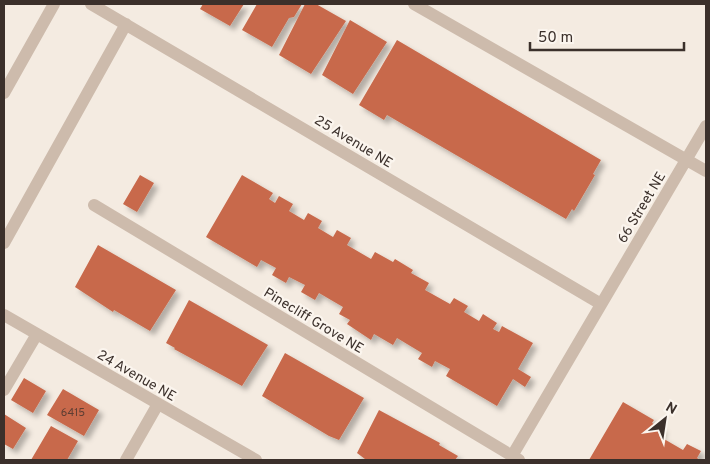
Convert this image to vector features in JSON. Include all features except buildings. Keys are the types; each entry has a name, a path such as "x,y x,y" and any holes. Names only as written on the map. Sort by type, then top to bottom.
{"street":[{"path":"4,93 54,4"},
{"name":"25 Avenue NE","path":"91,4 601,304"},
{"path":"414,4 706,171"},
{"path":"4,243 126,24"},
{"name":"66 Street NE","path":"516,458 601,304 706,126"},
{"name":"Pinecliff Grove NE","path":"94,206 516,458"},
{"name":"24 Avenue NE","path":"4,315 256,460"},
{"path":"4,390 37,334"},
{"path":"126,460 158,404"}]}
